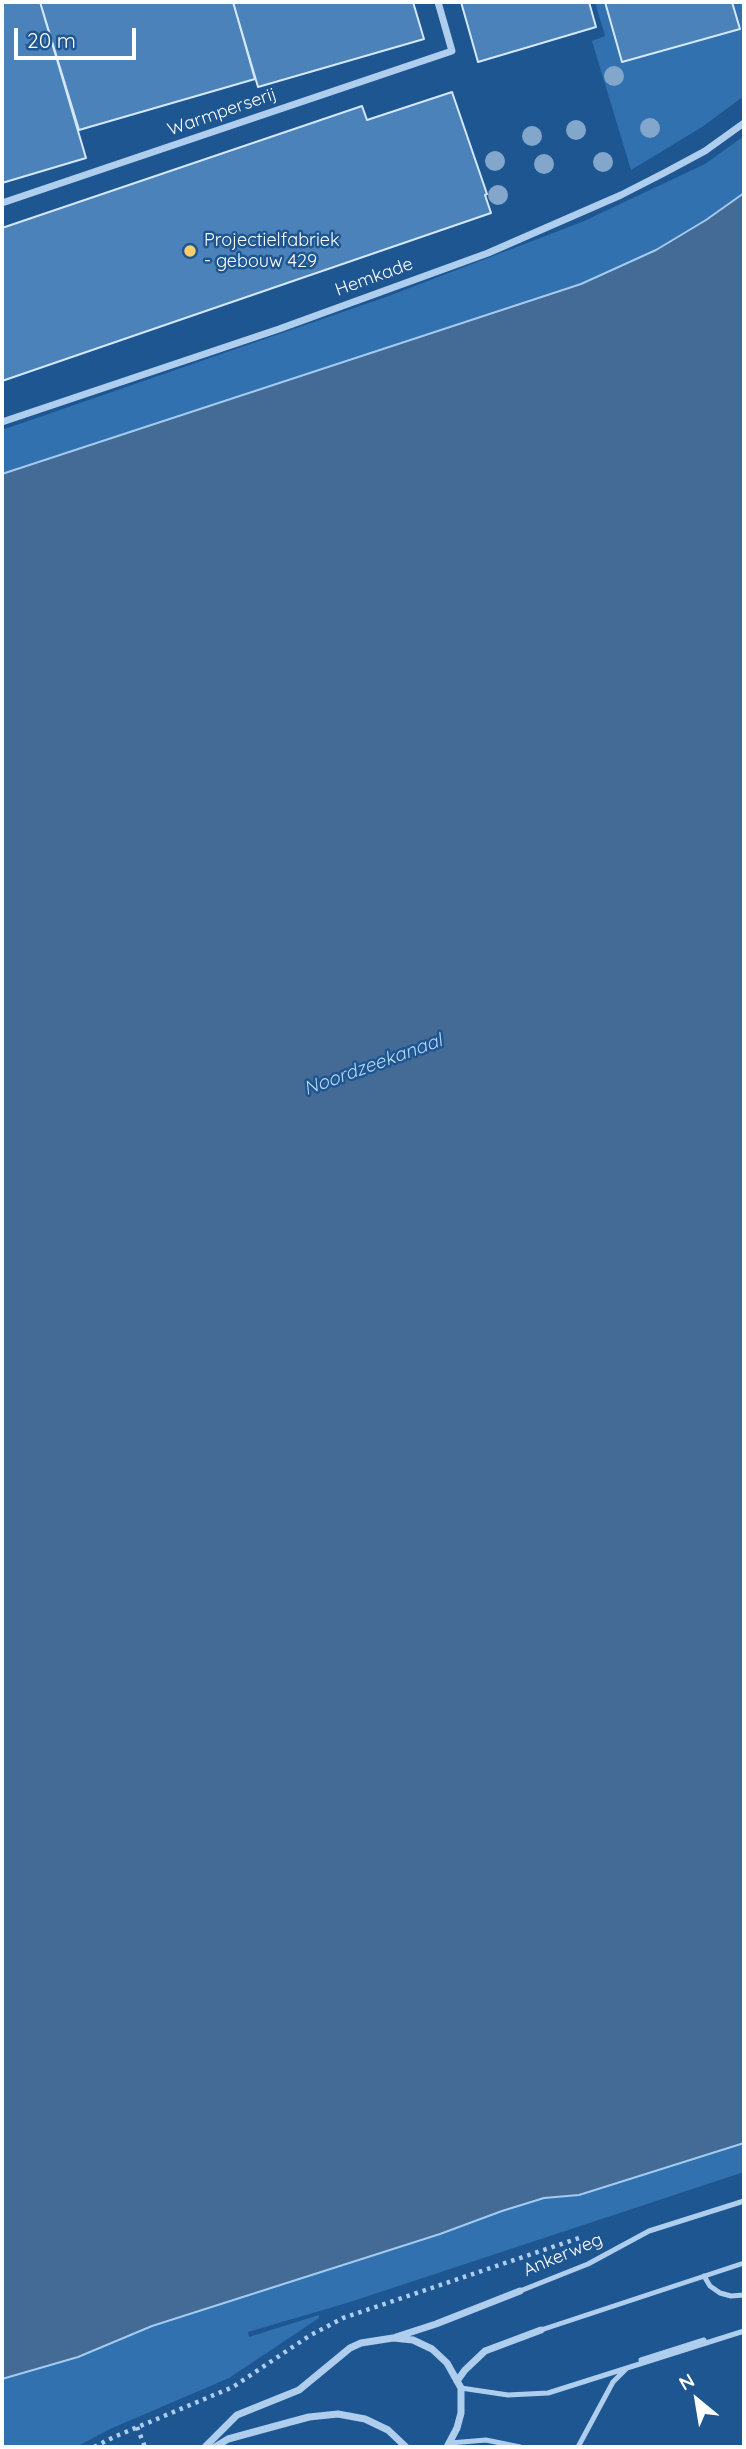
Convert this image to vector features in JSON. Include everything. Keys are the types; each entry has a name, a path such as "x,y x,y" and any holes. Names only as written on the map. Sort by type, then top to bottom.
{"street":[{"name":"Warmperserij","path":"2,204 452,51 438,2"},
{"name":"Hemkade","path":"2,422 279,329 488,253 631,190 705,151 743,124"},
{"name":"Ankerweg","path":"205,2447 237,2415 299,2390 350,2348 361,2343 393,2338 520,2291"},
{"path":"448,2445 461,2413 459,2385 465,2370 485,2351 541,2330"},
{"name":"Ankerweg","path":"393,2338 413,2340 432,2349 447,2363 459,2385"},
{"path":"215,2447 228,2439 282,2424 309,2417 338,2414 365,2419 388,2430 406,2447"}],"lane":[{"name":"Ankerweg","path":"520,2291 588,2263 649,2231 744,2201"},
{"path":"541,2330 744,2263"},
{"path":"704,2277 710,2286 720,2293 744,2295"},
{"path":"459,2385 508,2395 548,2393 744,2329"},
{"path":"579,2447 613,2382 624,2371 652,2356 744,2329"},
{"path":"448,2445 486,2440 520,2447"}],"path":[{"path":"94,2447 233,2387 309,2336 343,2318 510,2262"},
{"path":"137,2427 145,2447"}],"shaded area":[{"path":"595,2 744,2 744,96 702,127 631,170 592,41 605,36"},
{"path":"744,136 744,193 656,250 581,284 2,474 2,430 386,297 582,222 705,164"},
{"path":"744,2143 744,2172 350,2302 248,2332 249,2337 319,2315 319,2318 229,2378 110,2429 76,2447 2,2447 2,2379 78,2357 152,2326 440,2234 502,2211 544,2198 579,2195"}],"water":[{"name":"Noordzeekanaal","path":"744,193 744,2143 579,2195 544,2198 502,2211 440,2234 152,2326 78,2357 2,2379 2,474 581,284 656,250"}],"building":[{"path":"2,2 40,2 86,158 2,183"},
{"path":"40,2 233,2 255,79 79,130"},
{"path":"233,2 413,2 424,39 258,87"},
{"path":"461,2 589,2 596,27 478,62"},
{"path":"605,2 732,2 740,29 622,62"},
{"name":"Projectielfabriek - gebouw 429","path":"452,92 491,213 2,381 2,228 362,106 367,120"}],"place":[{"name":"Projectielfabriek - gebouw 429","path":"190,251"}]}
